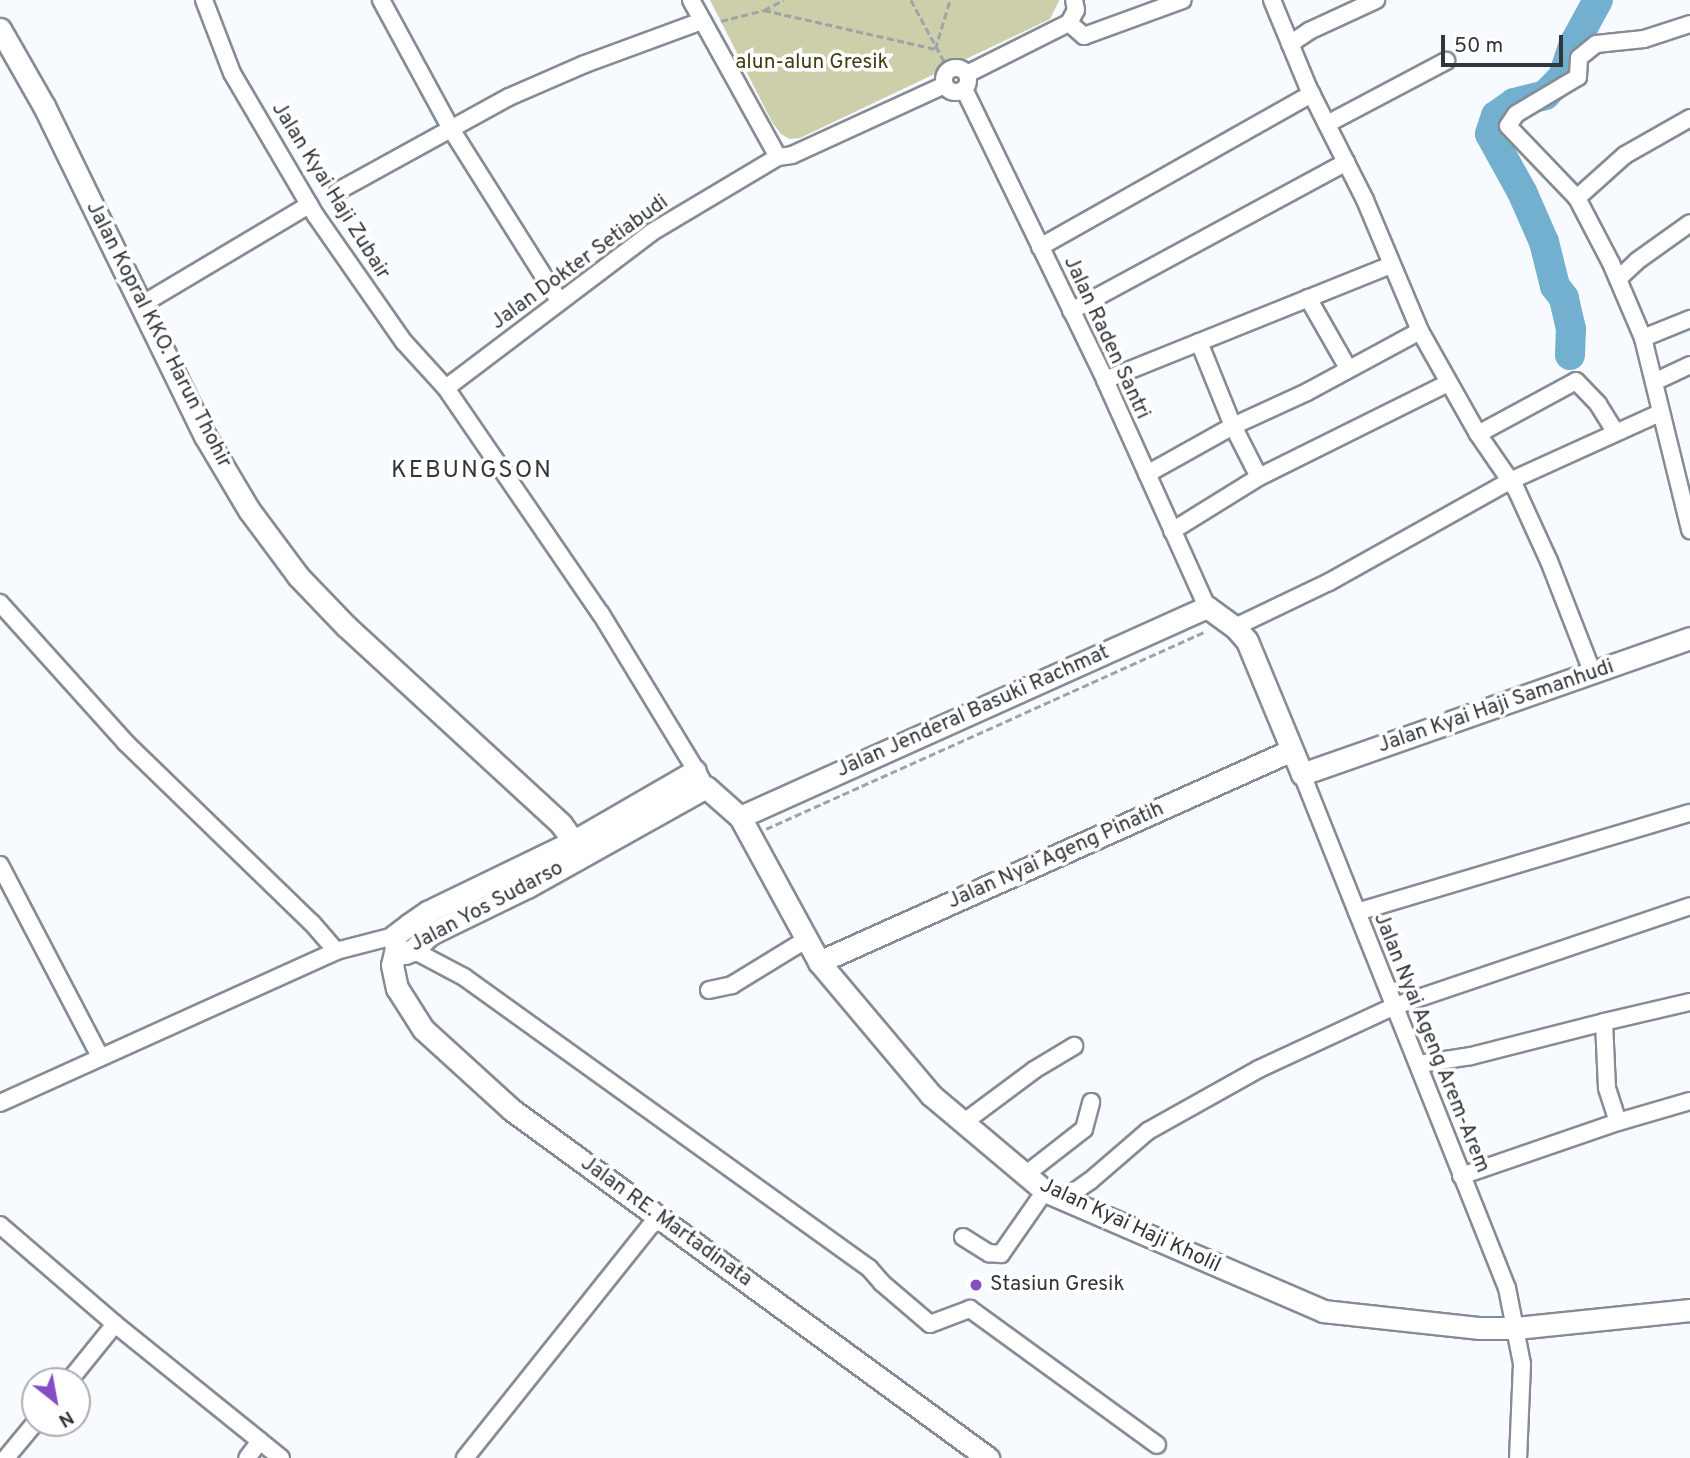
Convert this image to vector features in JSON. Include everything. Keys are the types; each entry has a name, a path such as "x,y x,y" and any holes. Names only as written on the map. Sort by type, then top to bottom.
{"main road":[{"name":"Jalan Kopral KKO. Harun Thohir","path":"0,29 44,107 205,436 249,510 298,576 346,626 561,824 579,848"},
{"path":"1207,607 1247,641 1302,774"},
{"name":"Jalan Jenderal Basuki Rachmat","path":"740,817 1207,607"},
{"name":"Jalan Kyai Haji Samanhudi","path":"1302,774 1690,638"},
{"name":"Jalan Nyai Ageng Pinatih","path":"819,962 1292,750"},
{"name":"Jalan Yos Sudarso","path":"401,945 430,934 701,779"},
{"name":"Jalan Kyai Haji Kholil","path":"701,779 740,817 819,962 931,1095 1025,1175 1055,1195 1318,1310 1480,1328 1516,1328 1690,1310"},
{"name":"Jalan RE. Martadinata","path":"401,945 392,965 397,988 423,1029 512,1110 988,1458"}],"street":[{"name":"Jalan Kyai Haji Zubair","path":"204,0 232,73 309,205 404,342 446,388 601,614 701,779"},
{"path":"381,0 452,129 560,302"},
{"path":"691,0 778,157"},
{"path":"947,78 954,92 966,82 1069,23 1076,10 1074,0"},
{"path":"1069,23 1084,36 1183,0"},
{"path":"1272,0 1420,331 1448,383 1510,481 1549,561 1593,674"},
{"path":"1290,44 1308,32 1376,0"},
{"path":"338,191 509,97 585,64 703,24"},
{"path":"1690,24 1644,39 1596,44 1579,58 1578,77 1516,114 1508,126 1577,198 1618,279 1643,338 1660,413 1683,470 1690,530"},
{"path":"1327,124 1446,61"},
{"name":"Jalan Dokter Setiabudi","path":"446,388 652,232 778,157 792,155 947,78"},
{"name":"Jalan Raden Santri","path":"966,82 1207,607"},
{"path":"1040,247 1312,94"},
{"path":"1577,198 1625,155 1690,118"},
{"path":"1071,311 1346,162"},
{"path":"141,305 309,205"},
{"path":"1618,279 1690,223"},
{"path":"1105,380 1391,265"},
{"path":"1308,298 1348,368"},
{"path":"1643,338 1690,319"},
{"path":"1147,474 1233,426 1307,392 1420,331"},
{"path":"1199,342 1233,426 1259,477"},
{"path":"1654,383 1690,365"},
{"path":"1478,433 1576,382 1598,404 1615,431"},
{"path":"1172,531 1259,477 1448,383"},
{"path":"1231,625 1329,582 1510,481 1615,431 1660,413"},
{"path":"0,603 125,742 312,923 336,951"},
{"name":"Jalan Nyai Ageng Arem-Arem","path":"1302,774 1507,1288 1522,1364 1518,1458"},
{"path":"1357,912 1690,813"},
{"path":"0,865 100,1056"},
{"path":"963,1237 989,1253 1001,1254 1055,1195 1090,1181 1148,1131 1259,1069 1395,1006 1690,906"},
{"path":"709,990 732,985 807,939"},
{"path":"0,1103 336,951 401,945 464,977 869,1268 930,1324 970,1309 1157,1445"},
{"path":"1419,1064 1471,1056 1690,1002"},
{"path":"1604,1022 1607,1088 1618,1122"},
{"path":"963,1122 1034,1070 1074,1046"},
{"path":"1461,1176 1618,1122 1690,1101"},
{"path":"1025,1175 1084,1129 1091,1102"},
{"path":"466,1458 658,1216"},
{"path":"0,1224 115,1325 282,1458"},
{"path":"80,1367 115,1325"},
{"path":"6,1458 23,1437"},
{"path":"247,1458 260,1441"}],"path":[{"path":"703,24 764,10 784,0"},
{"path":"911,0 947,78"},
{"path":"935,49 950,0"},
{"path":"764,10 935,49"},
{"path":"751,836 1231,625"}],"green space":[{"name":"alun-alun Gresik","path":"710,0 1059,1 1050,19 800,138 790,139 781,134 772,122"}],"waterway":[{"path":"1570,355 1571,329 1564,298 1555,286 1544,242 1522,192 1490,134 1496,116 1514,103 1545,95 1563,77 1574,44 1598,0"}],"place":[{"name":"Stasiun Gresik","path":"976,1285"}],"district":[{"name":"KEBUNGSON","path":"472,472"}]}
